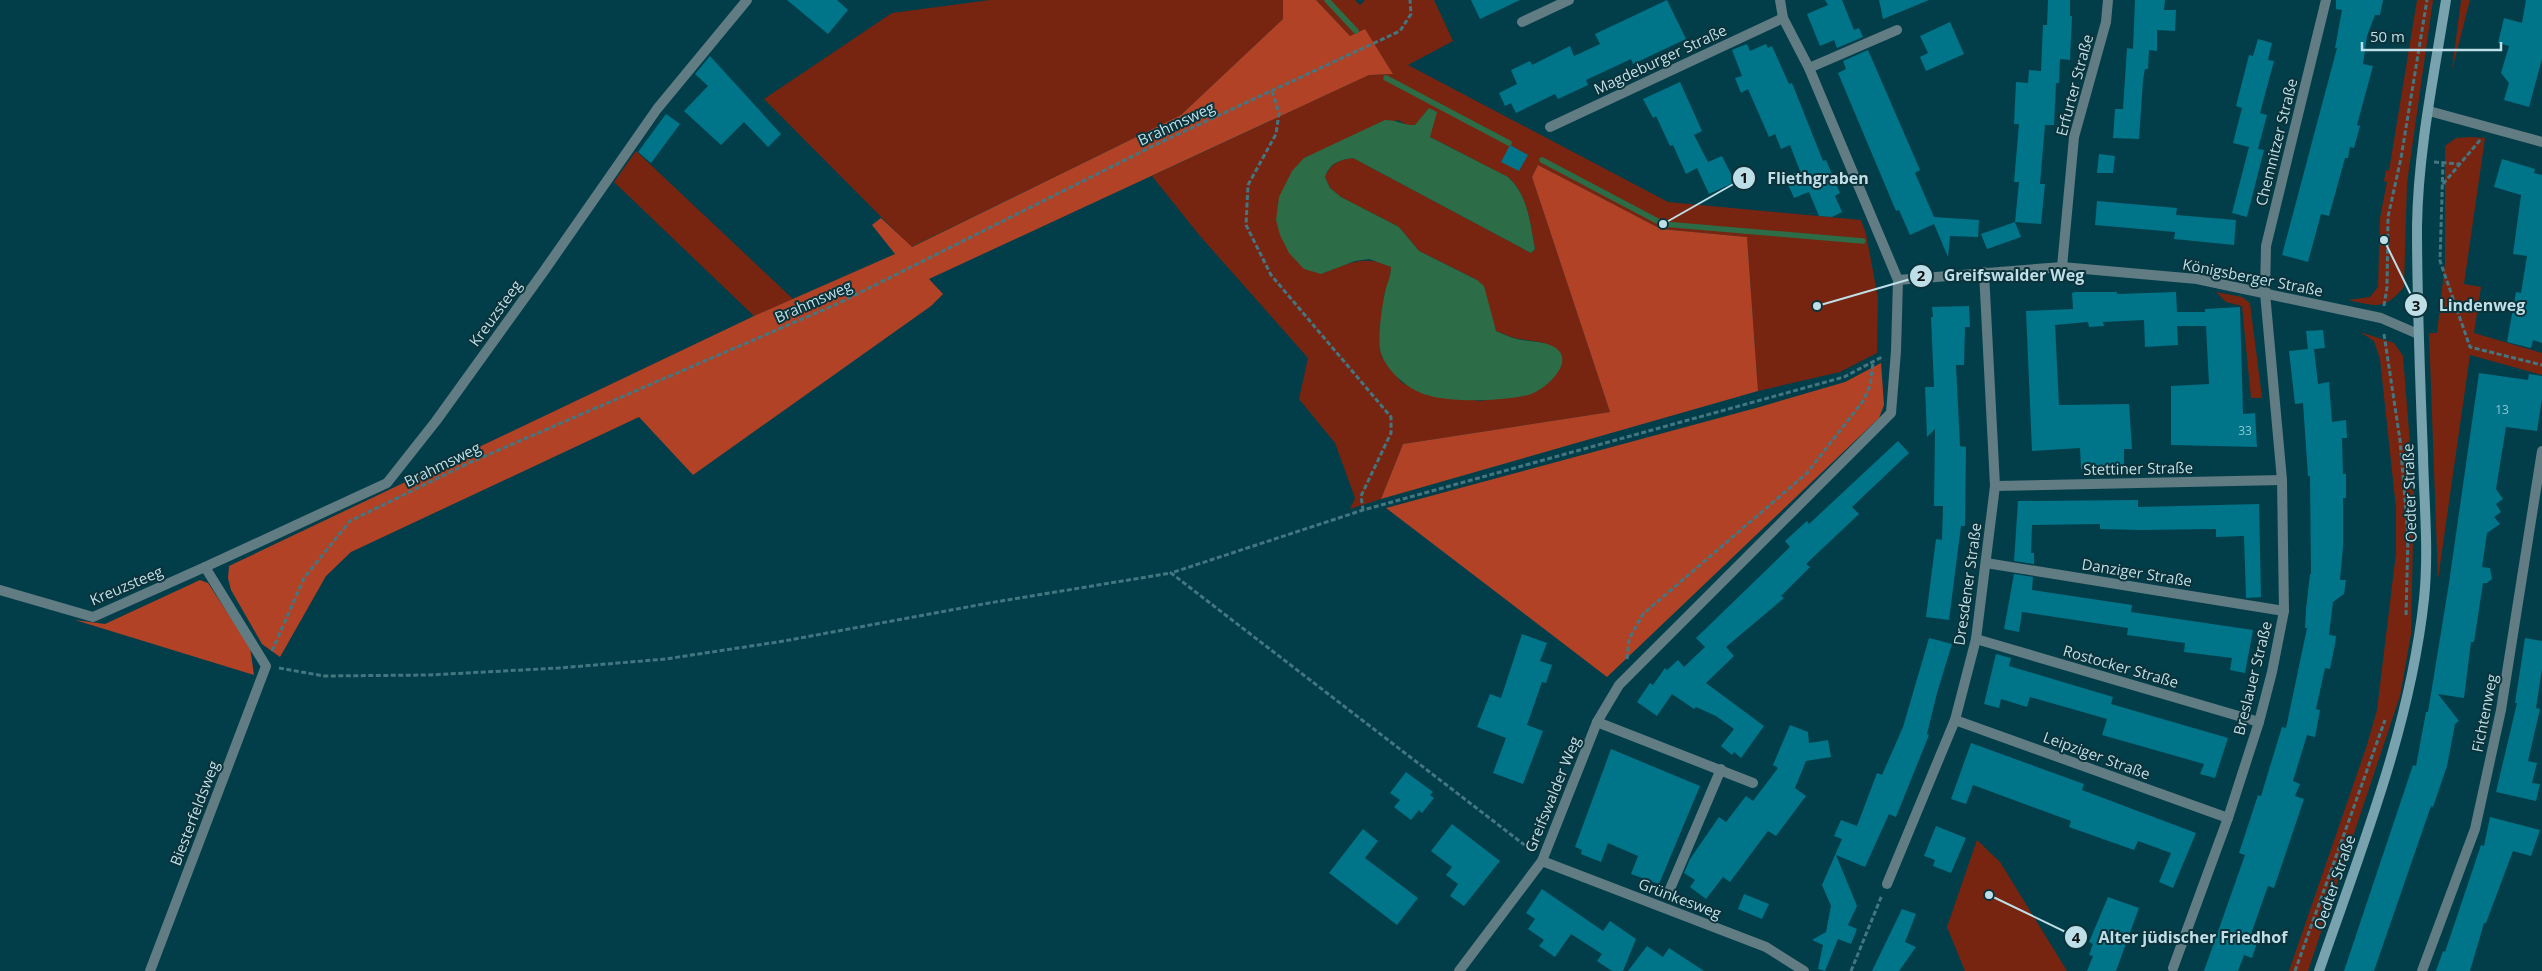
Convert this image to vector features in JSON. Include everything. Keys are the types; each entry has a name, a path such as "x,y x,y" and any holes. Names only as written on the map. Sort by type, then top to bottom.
{"main road":[{"name":"Oedter Straße","path":"2319,971 2388,767 2406,705 2418,641 2426,550 2418,334 2419,192 2446,0"}],"street":[{"name":"Kreuzsteeg","path":"0,590 93,617 387,482 436,421 657,109 747,0"},
{"path":"1522,22 1569,0"},
{"path":"1780,0 1783,18 1809,68 1898,280"},
{"name":"Erfurter Straße","path":"2062,267 2074,136 2106,22 2108,0"},
{"name":"Chemnitzer Straße","path":"2265,293 2266,246 2326,0"},
{"name":"Magdeburger Straße","path":"1550,127 1783,18"},
{"path":"1809,68 1897,30"},
{"path":"2429,111 2542,142"},
{"name":"Königsberger Straße","path":"1898,280 2062,267 2197,279 2381,318 2418,334"},
{"name":"Dresdener Straße","path":"1887,884 1955,720 1976,639 1995,486 1984,272"},
{"name":"Greifswalder Weg","path":"1459,971 1542,861 1597,722 1619,685 1891,413 1896,351 1898,280"},
{"name":"Breslauer Straße","path":"2173,968 2228,818 2258,722 2272,672 2284,611 2282,480 2265,293"},
{"name":"Fichtenweg","path":"2422,971 2475,829 2501,710 2542,452"},
{"name":"Stettiner Straße","path":"1995,486 2282,480"},
{"name":"Danziger Straße","path":"1986,563 2284,611"},
{"path":"205,567 266,666"},
{"name":"Rostocker Straße","path":"1976,639 2258,722"},
{"name":"Biesterfeldsweg","path":"150,971 266,666"},
{"name":"Leipziger Straße","path":"1955,720 2228,818"},
{"path":"1597,722 1753,783"},
{"path":"1670,889 1721,769"},
{"name":"Grünkesweg","path":"1542,861 1766,946 1804,971"}],"path":[{"name":"Brahmsweg","path":"266,666 304,578 350,521 471,462 839,303 1155,144 1400,31 1412,14 1410,0"},
{"path":"2405,625 2408,536 2400,440 2381,318 2387,287 2388,217 2401,158 2427,0"},
{"path":"1272,91 1279,113 1276,134 1248,185 1246,225 1271,275 1391,417 1391,433 1361,496 1363,510"},
{"path":"2443,184 2490,128"},
{"path":"2443,162 2440,261 2470,347 2542,365"},
{"path":"266,666 324,676 429,675 559,668 666,659 784,641 989,603 1171,573 1363,510 1844,376 1896,351"},
{"path":"1629,675 1627,655 1629,638 1643,614 1807,473 1863,401 1870,386 1873,362"},
{"path":"1171,573 1526,845 1542,861"},
{"path":"2295,971 2388,710"},
{"path":"1851,971 1887,884"}],"shaded area":[{"path":"990,0 1283,0 1283,19 1181,115 911,247 764,99 892,13"},
{"path":"1283,0 1316,0 1350,36 1365,29 1393,74 1369,75 929,279 943,294 931,306 693,475 639,417 351,552 326,576 280,657 262,644 231,590 228,578 229,566 754,316 895,254 872,225 881,218 912,247 1181,115 1283,19"},
{"path":"1316,0 1355,0 1360,5 1365,0 1434,0 1453,41 1408,65 1668,202 1861,220 1866,234 1878,298 1877,353 1840,372 1758,391 1747,237 1661,229 1538,165 1532,177 1610,412 1403,444 1381,499 1350,509 1355,498 1335,443 1299,399 1308,358 1200,236 1152,176 1369,75 1393,74 1365,30 1350,36","holes":["1429,108 1430,137 1508,177 1515,184 1524,201 1530,220 1535,249 1531,253 1353,158 1336,163 1330,168 1325,177 1330,188 1341,197 1399,227 1419,251 1477,280 1496,331 1514,338 1545,343 1496,398 1481,401 1427,395 1401,382 1381,356 1380,329 1385,291 1390,280 1391,267 1381,263 1364,261 1348,264 1321,274 1304,158 1398,120 1407,125 1416,125"]},
{"path":"2417,0 2433,0 2407,183 2404,287 2397,295 2385,303 2379,305 2366,304 2348,300 2370,297 2378,287 2380,218 2387,182 2384,181 2386,170 2389,171"},
{"path":"2461,0 2470,0 2452,70"},
{"path":"1429,108 1437,112 1430,137 1508,177 1515,184 1524,201 1530,220 1535,249 1531,253 1353,158 1332,165 1325,177 1330,188 1341,197 1399,227 1419,251 1477,280 1484,286 1496,331 1513,338 1549,345 1560,353 1561,367 1556,375 1542,388 1528,395 1491,400 1463,400 1437,398 1413,389 1389,369 1380,350 1381,316 1391,267 1369,259 1355,261 1321,274 1304,269 1289,253 1280,235 1276,220 1279,197 1292,171 1304,158 1385,120 1415,125"},
{"path":"2456,138 2485,138 2464,284 2481,287 2474,333 2542,353 2542,375 2470,355 2438,579 2429,333 2437,333 2445,263 2445,146"},
{"path":"636,151 793,299 754,316 614,182"},
{"path":"1538,165 1661,229 1747,237 1758,391 1381,499 1403,444 1610,412 1532,177"},
{"path":"2216,292 2242,297 2250,303 2262,398 2251,398 2242,306 2226,302"},
{"path":"2360,332 2394,343 2403,356 2414,494 2411,634 2400,696 2308,971 2289,971 2367,745 2377,710 2396,553 2396,508 2380,359 2374,341"},
{"path":"1881,363 1884,405 1879,418 1607,677 1386,508 1756,408 1845,382"},
{"path":"200,580 208,583 250,647 254,675 75,620 105,624"},
{"path":"1977,840 2000,862 2067,971 1965,971 1947,927"}],"building":[{"path":"787,0 837,0 848,10 828,34"},
{"path":"1471,0 1520,0 1480,19"},
{"path":"1667,0 1686,39 1633,64 1631,59 1586,80 1588,85 1558,99 1555,94 1516,113 1511,103 1505,106 1499,93 1517,84 1511,70 1530,61 1532,65 1570,46 1574,56 1600,44 1595,34"},
{"path":"1825,0 1842,0 1854,30 1859,28 1863,37 1837,48 1834,40 1820,46 1807,14 1828,5"},
{"path":"1879,0 1929,0 1883,19"},
{"path":"2048,0 2070,0 2070,16 2072,16 2070,60 2060,59 2059,83 2056,83 2054,125 2045,125 2040,184 2045,184 2041,224 2015,222 2019,182 2014,182 2019,124 2014,124 2016,82 2028,83 2029,70 2041,71 2043,25 2047,25"},
{"path":"2135,0 2165,0 2164,10 2176,10 2175,31 2157,30 2157,51 2149,50 2148,69 2145,69 2143,80 2139,139 2113,138 2115,109 2123,109 2127,48 2133,49"},
{"path":"2336,0 2383,0 2380,15 2375,15 2367,36 2363,64 2373,66 2357,125 2360,126 2354,148 2350,147 2348,158 2345,158 2329,216 2321,214 2308,262 2282,255 2337,48 2335,48 2342,10 2336,9"},
{"path":"2526,0 2542,0 2542,59 2529,107 2504,100 2509,83 2501,73 2509,46 2498,43 2504,18 2522,23"},
{"path":"1950,22 1964,54 1926,71 1920,57 1928,53 1920,36"},
{"path":"2258,39 2272,43 2268,60 2274,61 2260,113 2267,115 2258,149 2264,150 2247,217 2232,213 2249,147 2233,143 2242,108 2236,106 2249,55 2253,56"},
{"path":"1747,44 1750,51 1766,44 1768,48 1772,46 1789,84 1792,83 1823,161 1826,160 1840,193 1835,196 1842,212 1832,217 1819,216 1809,192 1794,198 1785,177 1800,171 1790,145 1781,149 1775,134 1769,137 1748,89 1741,93 1735,78 1742,76 1732,50"},
{"path":"1868,50 1920,170 1915,173 1934,217 1979,220 1978,237 1950,236 1948,257 1934,224 1910,235 1899,210 1896,211 1838,73 1846,69 1843,61"},
{"path":"710,56 781,134 768,147 744,122 721,145 684,111 708,86 695,74"},
{"path":"1680,82 1702,131 1694,135 1708,162 1722,156 1735,182 1709,194 1697,168 1686,174 1673,145 1670,146 1656,116 1653,118 1643,99"},
{"path":"666,114 680,124 651,163 638,152"},
{"path":"1510,145 1528,155 1519,171 1501,162"},
{"path":"2099,154 2115,156 2113,173 2097,173"},
{"path":"2502,159 2535,169 2534,173 2542,175 2542,343 2533,340 2531,348 2507,342 2516,292 2521,293 2527,256 2513,254 2521,195 2494,187"},
{"path":"2097,201 2177,208 2176,215 2236,220 2234,245 2174,239 2175,232 2095,225"},
{"path":"2015,222 2021,237 1987,249 1981,234"},
{"path":"2117,292 2117,294 2176,292 2177,312 2205,312 2205,309 2240,307 2243,414 2255,413 2257,447 2171,445 2171,386 2209,384 2206,326 2177,326 2178,345 2145,347 2144,320 2103,322 2104,326 2089,327 2088,322 2055,325 2059,405 2129,404 2132,449 2124,449 2124,466 2081,469 2080,448 2032,451 2026,311 2073,309 2072,293"},
{"path":"1969,306 1970,327 1965,327 1964,365 1956,365 1960,446 1966,447 1965,526 1961,526 1949,620 1926,617 1936,539 1942,540 1943,506 1934,506 1935,429 1927,437 1925,387 1934,387 1932,307"},
{"path":"2323,330 2325,348 2314,349 2318,384 2329,382 2332,422 2346,420 2347,438 2342,438 2343,474 2346,474 2346,498 2343,498 2343,547 2340,580 2346,580 2344,594 2333,602 2329,635 2336,636 2335,644 2330,669 2325,668 2316,709 2320,710 2315,737 2307,735 2293,781 2300,784 2295,796 2304,799 2274,888 2268,886 2251,934 2259,937 2252,958 2244,955 2238,971 2204,971 2245,855 2239,853 2258,795 2261,796 2282,727 2286,728 2307,628 2305,628 2306,609 2311,574 2310,476 2308,476 2303,403 2295,404 2289,351 2308,349 2306,331"},
{"path":"2479,373 2528,380 2529,374 2542,376 2542,399 2537,431 2506,427 2496,489 2503,499 2496,504 2501,512 2494,517 2500,524 2487,533 2482,567 2490,568 2492,579 2487,583 2483,583 2474,642 2471,642 2464,698 2438,694 2459,721 2455,724 2447,766 2433,807 2431,806 2374,971 2344,971 2413,765 2416,766 2426,712 2428,712 2449,583"},
{"path":"1898,441 1909,453 1852,507 1859,514 1806,564 1810,567 1781,596 1784,598 1726,647 1734,656 1706,683 1764,726 1741,758 1734,752 1732,755 1721,746 1734,729 1716,716 1696,707 1694,709 1672,694 1657,716 1637,702 1650,683 1653,685 1665,668 1667,670 1678,660 1684,667 1705,647 1696,638 1790,547 1785,541 1807,521 1809,524"},
{"path":"2138,500 2138,507 2259,504 2261,597 2246,598 2244,536 2216,537 2216,529 2139,530 2100,529 2100,524 2032,525 2031,553 2034,553 2034,564 2014,561 2018,501"},
{"path":"2014,574 2033,577 2032,590 2132,605 2131,612 2253,630 2245,673 2230,670 2232,658 2184,652 2185,643 2127,635 2128,628 2022,612 2019,632 2004,629"},
{"path":"1522,634 1547,643 1540,661 1552,665 1546,683 1542,682 1527,725 1543,731 1523,784 1493,773 1506,738 1477,727 1490,694 1501,698"},
{"path":"1929,638 1952,644 1937,693 1927,734 1929,735 1896,817 1889,814 1865,867 1836,855 1857,906 1848,925 1857,929 1851,944 1838,939 1825,971 1818,969 1823,945 1812,940 1826,932 1831,906 1822,885 1842,839 1834,836 1841,820 1857,826 1877,773 1882,775 1903,727"},
{"path":"2525,638 2542,641 2542,669 2536,708 2540,709 2528,761 2537,763 2532,783 2540,784 2536,801 2496,792 2517,703 2515,703"},
{"path":"1996,654 2011,658 2009,666 2113,697 2111,704 2228,738 2215,778 2200,774 2204,764 2102,735 2107,719 2030,697 2027,707 2001,699 1999,708 1984,704"},
{"path":"1790,725 1808,732 1809,743 1828,740 1831,757 1806,761 1795,788 1806,796 1776,836 1768,831 1730,882 1723,877 1706,899 1690,887 1695,880 1684,873 1690,859 1719,817 1726,822 1746,796 1753,801 1778,768 1773,765"},
{"path":"1971,743 2084,784 2082,790 2196,833 2173,888 2159,882 2171,853 2138,841 2134,850 2069,827 2071,821 1973,785 1966,804 1951,799"},
{"path":"1611,749 1700,786 1659,884 1631,874 1638,856 1608,843 1601,862 1581,854 1582,850 1575,847"},
{"path":"1406,772 1433,792 1430,795 1434,798 1422,813 1419,810 1411,820 1394,807 1400,800 1390,793"},
{"path":"2490,817 2540,830 2531,856 2513,851 2486,923 2484,923 2470,971 2436,971 2443,951 2445,952 2481,845 2484,846"},
{"path":"1452,824 1500,861 1464,906 1450,896 1458,884 1446,875 1452,867 1431,851"},
{"path":"1936,826 1966,838 1951,873 1933,866 1935,860 1924,856"},
{"path":"1363,829 1378,841 1365,858 1418,898 1397,925 1329,873"},
{"path":"1542,889 1603,931 1610,921 1636,939 1623,971 1612,971 1597,961 1602,954 1571,934 1555,957 1539,946 1544,940 1528,929 1535,919 1526,913"},
{"path":"1744,894 1769,904 1762,919 1738,909"},
{"path":"2108,897 2139,908 2116,971 2087,971 2093,956 2089,955 2093,944 2089,942"},
{"path":"1902,909 1916,914 1905,942 1916,947 1899,971 1872,971"},
{"path":"1647,946 1663,957 1669,948 1704,971 1628,971"}],"waterway":[{"path":"1327,0 1356,31"},
{"path":"1386,78 1509,143"},
{"path":"1542,160 1663,224 1863,241"}],"place":[{"name":"Fliethgraben","path":"1663,224"},
{"name":"Lindenweg","path":"2384,240"},
{"name":"Greifswalder Weg","path":"1817,306"},
{"name":"Alter jüdischer Friedhof","path":"1989,895"}]}
